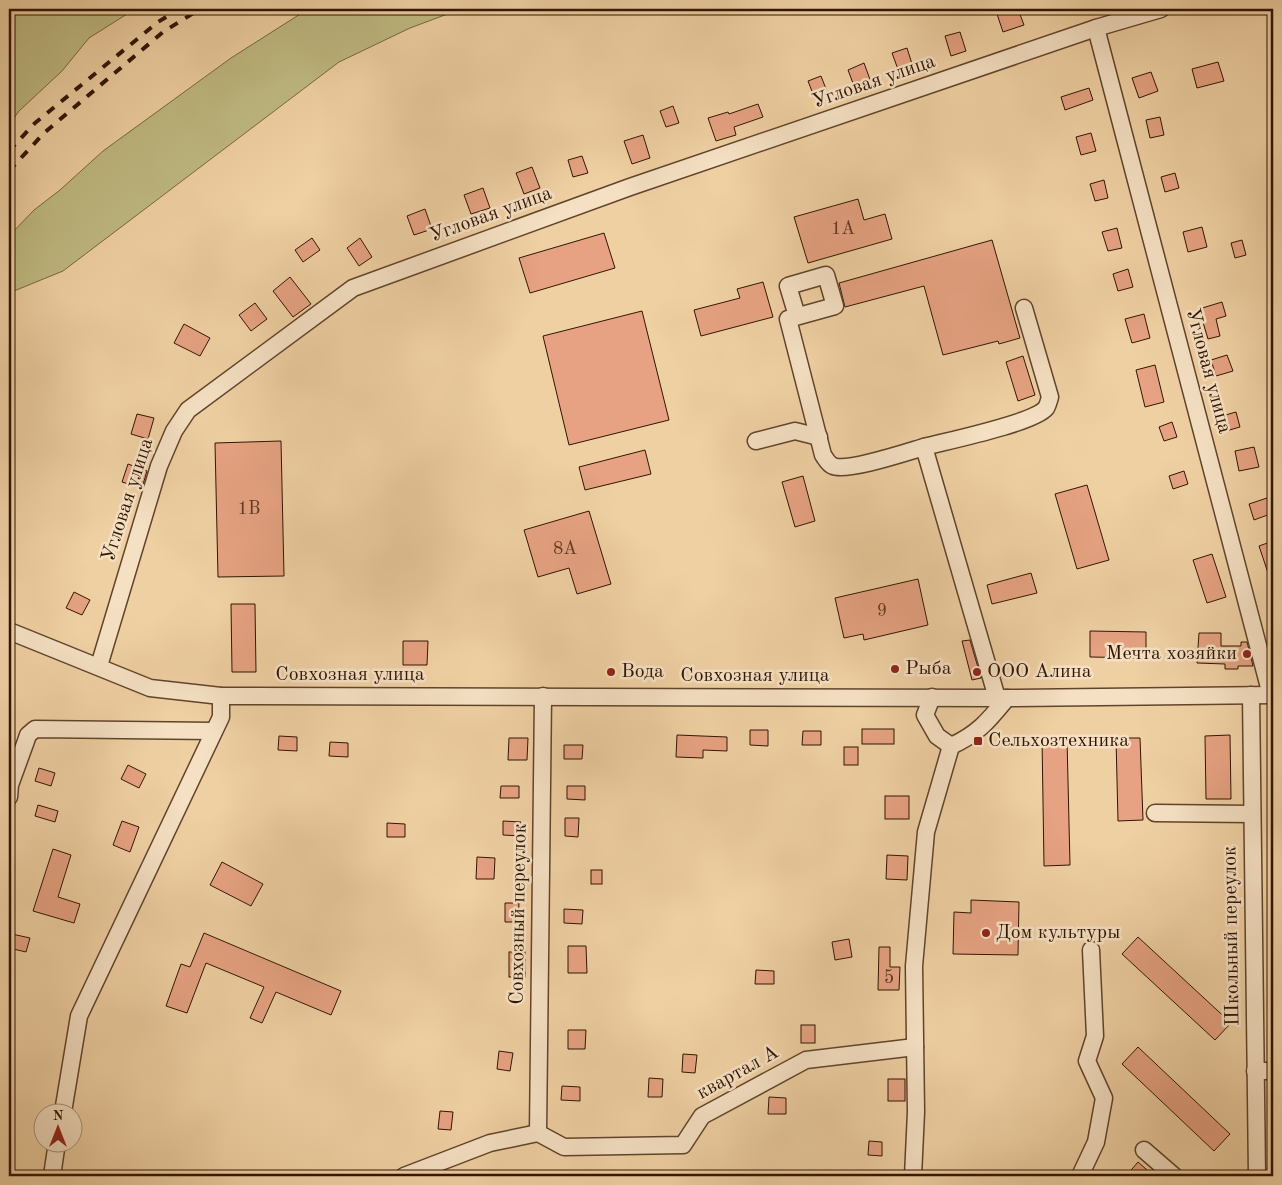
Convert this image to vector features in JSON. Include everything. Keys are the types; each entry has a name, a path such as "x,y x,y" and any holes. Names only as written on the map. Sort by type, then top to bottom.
{"street":[{"name":"Угловая улица","path":"99,666 159,466 174,430 188,410 353,288 630,187 1096,28 1161,9"},
{"name":"Угловая улица","path":"1096,28 1272,695"},
{"path":"797,316 788,319 819,436 827,462 832,466 841,468 924,448 1018,422 1036,416 1047,407 1050,397 1024,308"},
{"path":"756,441 795,431 819,436"},
{"path":"913,1176 916,1112 914,966 926,832 951,746 966,739 984,726 1002,698 924,448"},
{"name":"Совхозная улица","path":"9,631 150,688 221,696 1002,698 1272,695"},
{"name":"Школьный переулок","path":"1251,695 1257,1176"},
{"path":"65,1102 79,1016 221,718 221,696"},
{"name":"Совхозный переулок","path":"538,1133 542,696"},
{"path":"932,697 925,715 937,736 951,746"},
{"path":"9,797 10,785 28,735 35,730 214,731"},
{"path":"1155,813 1252,814"},
{"path":"1080,1176 1096,1142 1104,1098 1087,1061 1095,1036 1091,950"},
{"name":"квартал А","path":"538,1133 564,1147 683,1145 702,1116 806,1060 915,1047"},
{"path":"1255,1071 1273,1071"},
{"path":"404,1176 490,1143 538,1133"},
{"path":"1144,1150 1174,1176"},
{"path":"52,1176 56,1152"}],"shaded area":[{"path":"9,9 135,9 89,38 62,71 19,111 9,125"},
{"path":"308,9 461,9 410,28 339,62 63,271 9,293 9,236 34,210 60,190 103,151 231,58"}],"building":[{"path":"1018,9 1024,25 1003,32 997,14"},
{"path":"960,32 966,51 951,56 945,36"},
{"path":"907,48 913,67 899,72 892,53"},
{"path":"1218,62 1224,81 1197,88 1192,69"},
{"path":"864,63 872,85 856,91 848,70"},
{"path":"1151,72 1158,91 1139,98 1132,78"},
{"path":"821,76 828,94 815,99 808,81"},
{"path":"1089,88 1093,100 1065,110 1061,97"},
{"path":"758,104 763,117 734,127 736,135 716,141 708,118 728,112 729,114"},
{"path":"673,106 679,123 666,127 660,111"},
{"path":"1160,117 1164,135 1150,138 1146,120"},
{"path":"1091,133 1096,151 1081,155 1076,137"},
{"path":"643,135 650,158 632,164 624,141"},
{"path":"582,156 588,173 573,177 568,160"},
{"path":"532,167 540,188 524,194 516,173"},
{"path":"1175,173 1179,188 1165,192 1161,177"},
{"path":"1104,180 1108,198 1095,201 1090,184"},
{"path":"483,188 490,208 471,214 464,195"},
{"path":"858,199 864,220 885,214 892,239 808,263 794,217"},
{"path":"425,209 432,229 414,235 407,216"},
{"path":"1202,227 1207,247 1188,252 1183,232"},
{"path":"1117,228 1122,248 1108,251 1102,232"},
{"path":"604,233 615,268 530,293 519,258"},
{"path":"312,238 320,250 303,262 295,250"},
{"path":"360,238 372,257 359,266 347,248"},
{"path":"992,240 1020,338 999,344 998,341 943,355 924,286 845,307 839,283"},
{"path":"1242,240 1246,255 1235,258 1231,243"},
{"path":"1128,269 1133,287 1118,291 1113,274"},
{"path":"290,277 311,304 293,317 273,291"},
{"path":"763,282 773,317 701,336 694,310 740,298 737,289"},
{"path":"1222,302 1226,316 1216,319 1220,336 1208,339 1199,309"},
{"path":"255,303 267,319 251,331 239,315"},
{"path":"642,311 669,420 569,445 543,336"},
{"path":"1144,314 1150,338 1132,343 1125,319"},
{"path":"184,324 210,338 200,356 174,343"},
{"path":"1227,355 1233,371 1216,376 1211,360"},
{"path":"1023,356 1035,395 1018,401 1006,362"},
{"path":"1155,365 1164,402 1145,407 1136,370"},
{"path":"1236,412 1240,427 1226,431 1222,416"},
{"path":"137,414 154,418 148,439 131,434"},
{"path":"1172,422 1177,437 1164,441 1159,427"},
{"path":"281,441 284,576 218,577 215,443"},
{"path":"1254,447 1259,467 1239,471 1235,451"},
{"path":"645,450 651,474 585,490 579,467"},
{"path":"128,464 147,471 142,488 122,482"},
{"path":"1184,471 1188,484 1173,489 1169,476"},
{"path":"803,476 815,521 795,527 782,482"},
{"path":"1087,485 1109,560 1077,569 1055,494"},
{"path":"1273,496 1273,513 1254,520 1249,504"},
{"path":"589,511 611,584 577,594 569,568 538,577 524,530"},
{"path":"1273,541 1273,582 1271,582 1259,546"},
{"path":"1212,554 1226,597 1207,603 1193,560"},
{"path":"1031,573 1037,593 992,604 987,585"},
{"path":"918,579 928,625 864,640 863,634 844,638 835,598"},
{"path":"74,592 90,600 82,615 66,608"},
{"path":"231,604 255,604 256,672 232,672"},
{"path":"1090,631 1146,632 1146,658 1090,657"},
{"path":"1199,633 1221,633 1221,646 1241,646 1241,642 1247,642 1253,666 1238,666 1238,669 1225,669 1225,664 1197,663"},
{"path":"970,640 981,678 972,680 962,641"},
{"path":"403,641 428,641 427,665 403,665"},
{"path":"862,729 894,729 894,744 862,744"},
{"path":"750,730 768,730 768,746 750,745"},
{"path":"803,731 821,731 821,745 802,745"},
{"path":"677,735 727,737 727,751 703,750 703,758 676,757"},
{"path":"1230,735 1231,799 1206,799 1205,736"},
{"path":"279,736 297,737 297,751 278,750"},
{"path":"509,738 528,738 527,760 508,760"},
{"path":"1042,738 1067,738 1070,865 1044,866"},
{"path":"1116,738 1140,738 1143,820 1118,821"},
{"path":"330,742 348,743 348,757 329,756"},
{"path":"564,745 583,745 582,759 564,759"},
{"path":"844,747 858,747 858,765 844,765"},
{"path":"128,765 146,774 139,788 121,779"},
{"path":"39,768 55,773 51,786 35,781"},
{"path":"501,786 519,786 519,798 500,798"},
{"path":"567,786 585,786 585,800 567,799"},
{"path":"885,796 909,796 909,819 885,819"},
{"path":"38,805 58,811 55,822 35,816"},
{"path":"565,818 579,818 578,837 565,836"},
{"path":"122,821 139,827 130,852 113,845"},
{"path":"503,821 521,822 521,836 503,835"},
{"path":"387,823 405,824 405,837 387,837"},
{"path":"53,849 71,855 58,897 80,904 74,923 33,911"},
{"path":"887,855 908,856 907,880 886,879"},
{"path":"477,857 495,858 494,879 476,879"},
{"path":"222,862 263,884 251,906 210,885"},
{"path":"591,870 602,870 602,884 591,884"},
{"name":"Дом культуры","path":"971,900 1019,902 1018,955 953,954 954,912 971,913"},
{"path":"505,903 519,903 518,922 505,922"},
{"path":"564,909 583,910 582,924 564,923"},
{"path":"204,933 341,991 331,1015 276,992 262,1023 250,1018 264,987 206,963 187,1013 166,1006 181,964 190,967"},
{"path":"12,934 30,938 26,952 9,948"},
{"path":"1138,937 1231,1023 1215,1040 1122,954"},
{"path":"849,939 852,957 835,960 832,942"},
{"path":"568,946 586,946 587,973 568,973"},
{"path":"879,947 890,947 890,967 900,967 899,990 878,990"},
{"path":"509,952 525,952 525,977 509,977"},
{"path":"756,970 774,971 774,984 755,984"},
{"path":"801,1025 815,1025 815,1043 801,1043"},
{"path":"568,1030 586,1030 585,1049 568,1049"},
{"path":"1138,1047 1230,1134 1214,1151 1122,1064"},
{"path":"499,1051 513,1053 510,1071 497,1069"},
{"path":"683,1054 697,1055 695,1073 682,1072"},
{"path":"649,1078 663,1079 662,1097 648,1097"},
{"path":"888,1079 905,1079 905,1101 888,1101"},
{"path":"562,1086 580,1087 580,1101 561,1100"},
{"path":"769,1097 786,1098 786,1114 768,1114"},
{"path":"440,1111 453,1112 451,1130 438,1129"},
{"path":"869,1141 882,1142 882,1156 868,1155"},
{"path":"1138,1162 1154,1176 1126,1176"}],"railway":[{"path":"9,151 35,123 158,22 179,9"},
{"path":"9,171 44,133 163,32 200,9"}],"place":[{"name":"Мечта хозяйки","path":"1247,654"},
{"name":"Рыба","path":"895,669"},
{"name":"Вода","path":"611,672"},
{"name":"ООО Алина","path":"977,672"},
{"name":"Сельхозтехника","path":"978,741"},
{"name":"Дом культуры","path":"986,933"}]}
